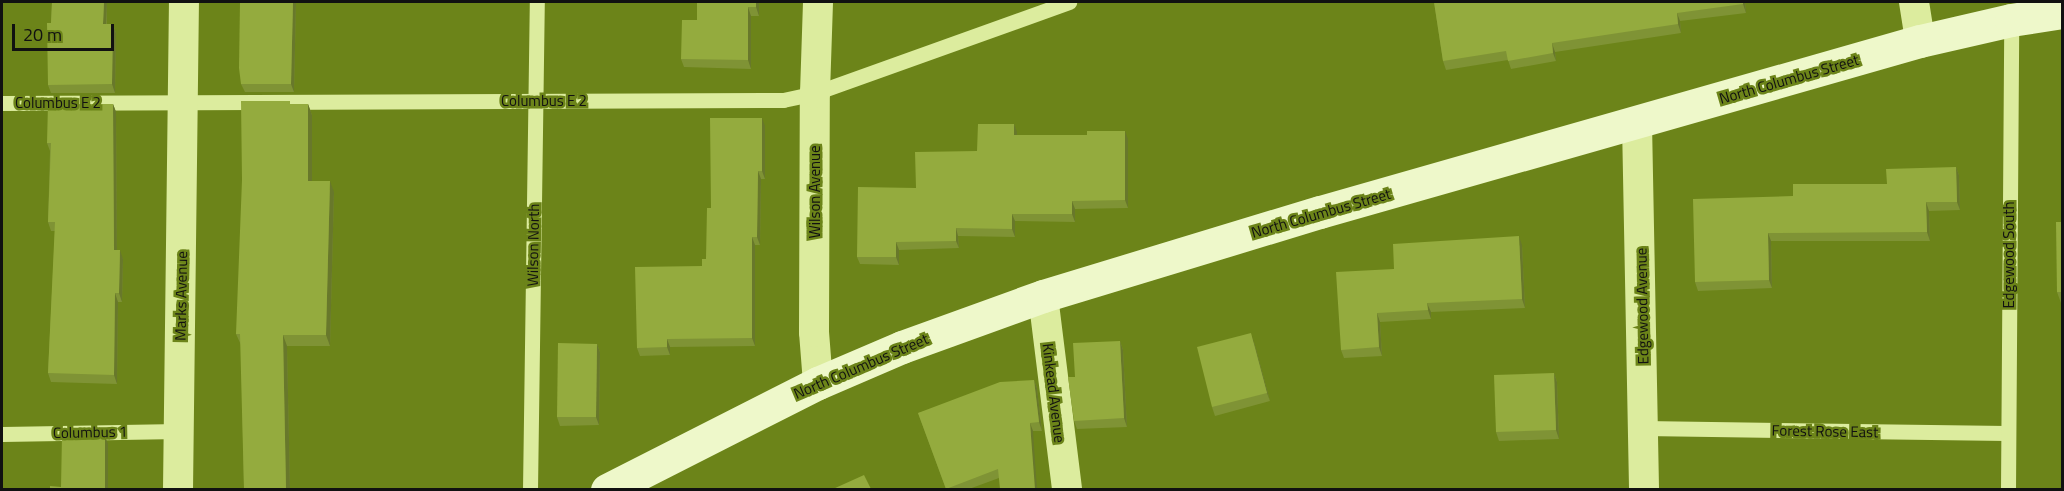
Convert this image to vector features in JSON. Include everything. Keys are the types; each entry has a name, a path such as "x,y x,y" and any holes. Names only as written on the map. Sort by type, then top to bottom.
{"main road":[{"name":"North Columbus Street","path":"607,489 818,383 902,347 1044,296 1320,212 1920,41 2011,20 2062,12"}],"street":[{"name":"Marks Avenue","path":"178,489 184,2"},
{"name":"Wilson Avenue","path":"818,2 815,93 814,332 818,383"},
{"path":"1914,2 1920,41"},
{"name":"Edgewood Avenue","path":"1637,123 1644,489"},
{"name":"Kinkead Avenue","path":"1044,296 1067,489"}],"lane":[{"name":"Wilson North","path":"530,489 537,2"},
{"name":"Columbus E 2","path":"2,103 783,100 815,93 1069,2"},
{"name":"Edgewood South","path":"2008,489 2011,20"},
{"name":"Forest Rose East","path":"1644,428 2007,433"},
{"name":"Columbus 1","path":"2,434 179,431"}],"building":[{"path":"52,2 104,2 103,24 113,24 112,84 48,85 47,23 51,23"},
{"path":"240,2 293,2 291,84 241,84 239,68"},
{"path":"697,2 756,2 756,7 748,7 748,60 681,59 682,20 697,20"},
{"path":"1434,2 1743,2 1743,4 1677,13 1678,24 1552,43 1553,53 1508,61 1506,51 1443,61"},
{"path":"241,101 290,101 290,104 308,104 308,181 330,181 326,335 283,335 286,489 244,489 240,334 236,334 242,180"},
{"path":"48,104 113,104 114,250 120,250 119,293 115,293 114,375 48,373 55,222 48,222 51,143 47,143"},
{"path":"710,118 762,118 762,171 758,171 757,237 752,237 752,338 667,339 667,347 637,348 635,267 702,266 702,259 706,259 707,208 711,208"},
{"path":"978,124 1014,124 1014,135 1087,135 1087,131 1125,131 1125,200 1072,201 1072,214 1012,214 1012,229 956,228 956,241 896,242 896,257 857,257 858,187 916,188 915,152 977,151"},
{"path":"1956,167 1957,202 1926,202 1927,232 1768,233 1769,280 1695,282 1693,199 1793,196 1793,184 1887,184 1886,169"},
{"path":"2056,222 2062,222 2062,292 2057,292"},
{"path":"1519,236 1522,299 1427,303 1428,310 1377,313 1379,347 1341,350 1336,272 1394,269 1393,244"},
{"path":"1251,333 1267,393 1212,407 1197,347"},
{"path":"1120,341 1124,418 1074,421 1068,377 1075,377 1073,343"},
{"path":"558,343 597,344 596,417 557,417"},
{"path":"1554,373 1556,430 1496,432 1494,375"},
{"path":"1034,380 1039,422 1030,423 1035,489 1000,489 998,469 946,489 918,413 1000,382"},
{"path":"62,435 105,436 105,489 50,489 50,486 61,487"},
{"path":"864,475 871,489 833,489"}]}
